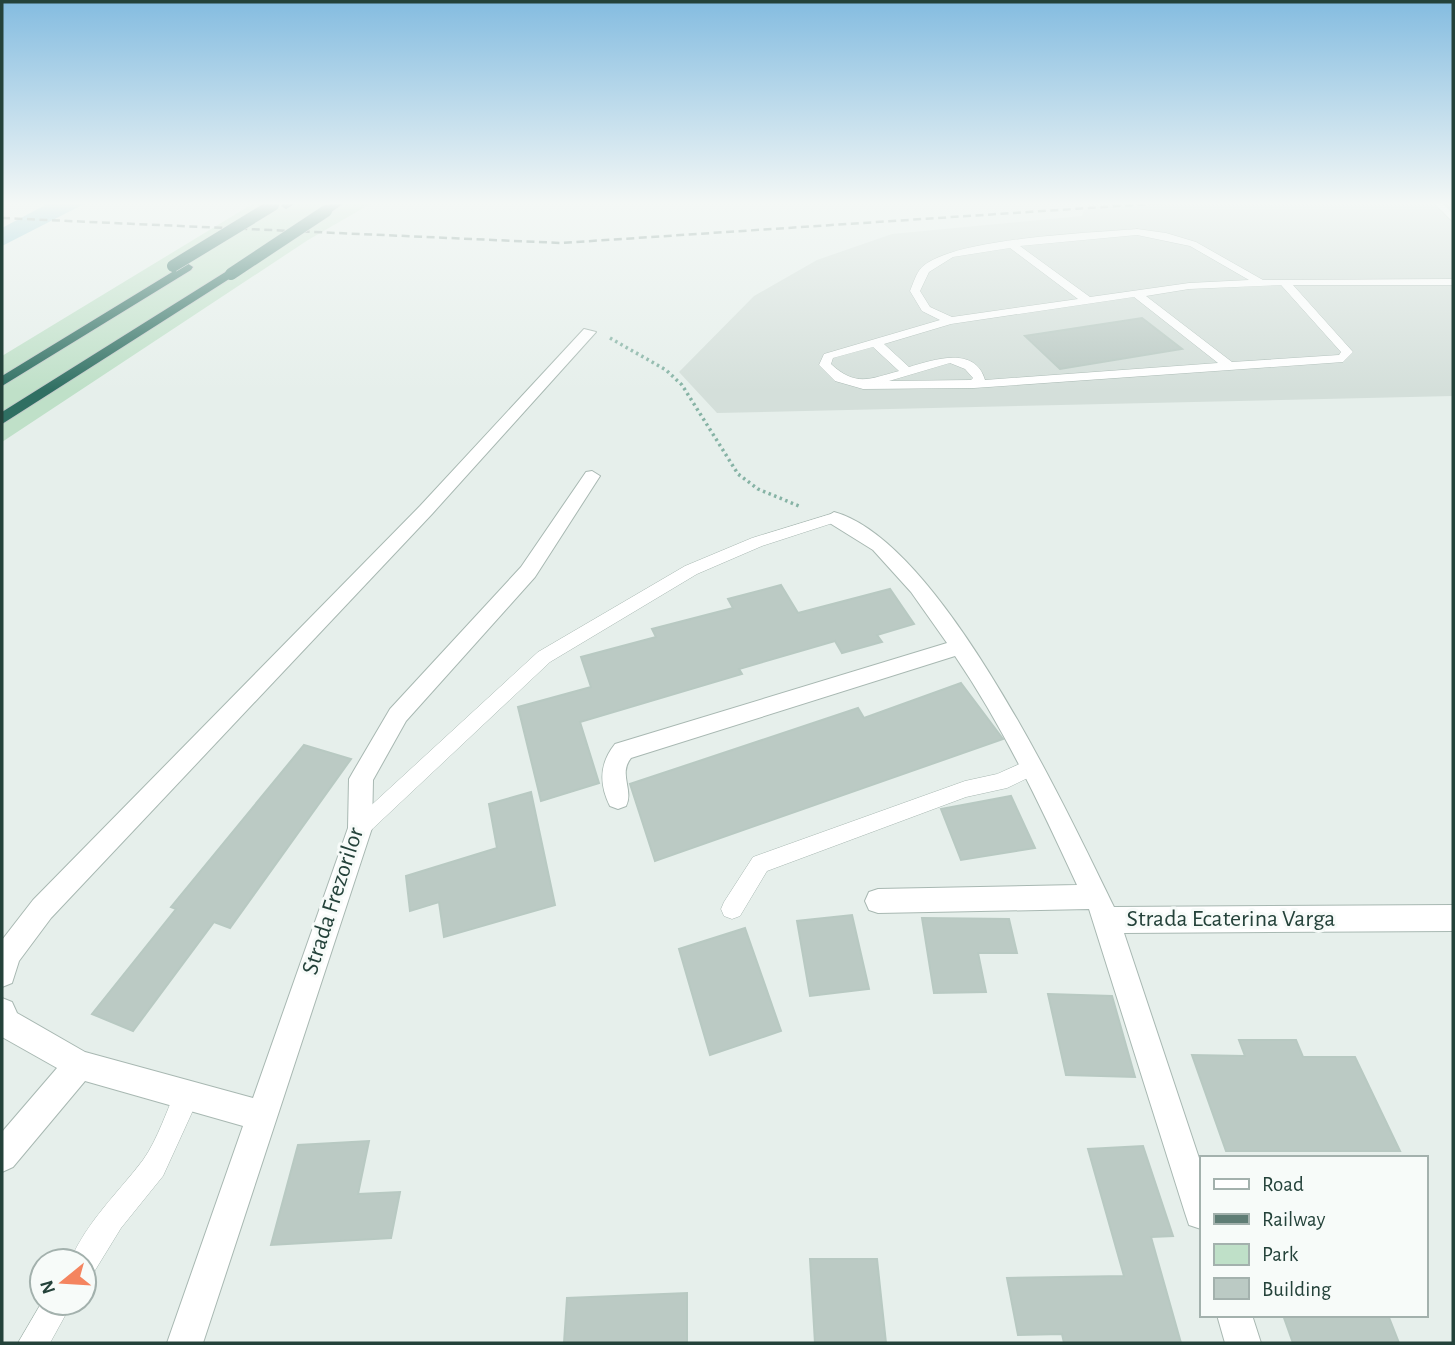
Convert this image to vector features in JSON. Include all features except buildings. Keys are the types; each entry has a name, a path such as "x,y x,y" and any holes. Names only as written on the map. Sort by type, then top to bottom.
{"highway":[{"path":"2,411 225,266"},
{"path":"2,419 242,266"},
{"path":"2,371 180,267"},
{"path":"2,382 180,267"}],"street":[{"path":"2,973 7,955 42,909 426,510 589,332"},
{"name":"Strada Frezorilor","path":"185,1343 360,828 361,779 398,715 528,572 592,476"},
{"path":"834,518 879,546 918,587 990,690 1101,909 878,901"},
{"path":"618,799 611,775 613,761 623,751 960,647"},
{"name":"Strada Ecaterina Varga","path":"1200,1210 1101,909 1453,918"},
{"path":"2,1012 6,1023 79,1065 261,1116"},
{"path":"2,1156 79,1065"},
{"path":"1235,1317 1243,1343"}],"lane":[{"path":"933,266 925,271 915,291 926,309 950,321"},
{"path":"1041,266 1088,301"},
{"path":"1230,266 1259,283"},
{"path":"1284,282 1347,352 1343,358 1232,368 974,384 863,385 839,378 825,365 828,356 950,321 1189,286 1284,282 1453,282"},
{"path":"1137,294 1232,368"},
{"path":"874,341 907,372"},
{"path":"863,385 950,359 970,366 980,378 974,384"},
{"path":"360,828 544,657 691,570 757,542 834,518"},
{"path":"732,909 760,864 965,789 1000,782 1031,767"},
{"path":"93,1247 111,1218 154,1167 187,1096"},
{"path":"33,1343 49,1317"}],"path":[{"path":"589,332 629,348 666,370 682,385 738,474 758,489 834,518"}],"shaded area":[{"path":"807,266 1453,266 1453,396 717,413 679,372 754,296"}],"green space":[{"path":"151,266 269,266 2,442 2,356"}]}
